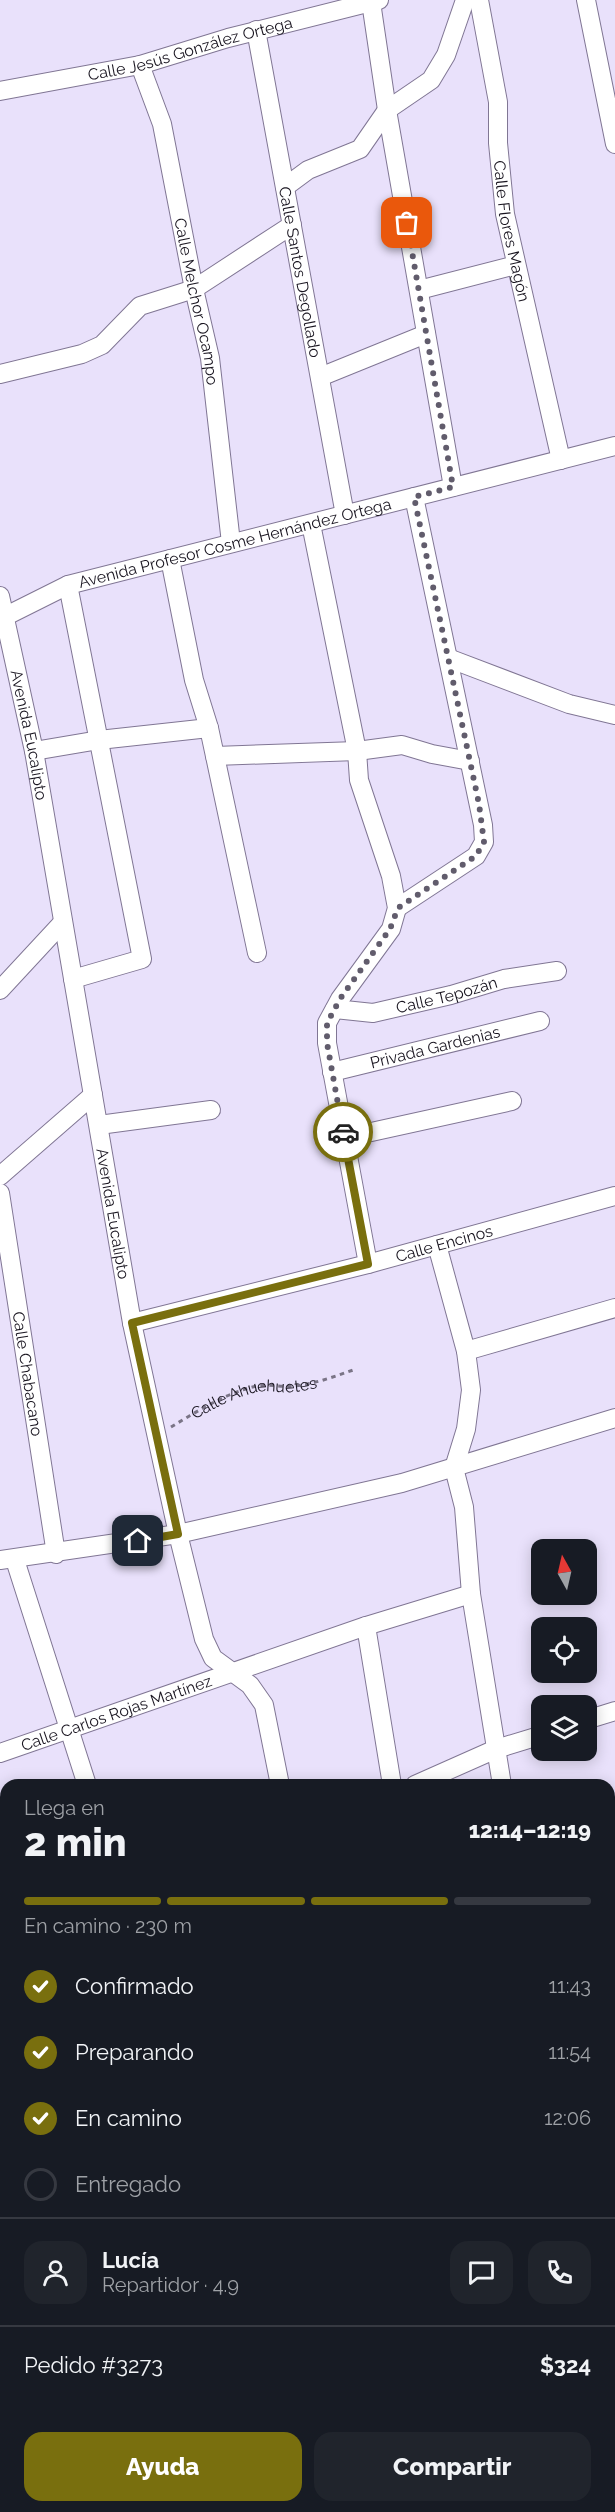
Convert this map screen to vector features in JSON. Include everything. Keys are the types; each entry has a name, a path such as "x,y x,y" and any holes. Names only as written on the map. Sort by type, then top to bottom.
{"street":[{"path":"285,187 308,170 360,149 387,110 431,80 446,55 465,0"},
{"name":"Calle Flores Magón","path":"479,0 498,102 498,142 505,214 561,460"},
{"path":"586,0 615,144"},
{"path":"375,1 387,110 453,487"},
{"name":"Calle Jesús González Ortega","path":"0,91 140,65 256,30 375,1"},
{"name":"Calle Santos Degollado","path":"256,30 345,515"},
{"name":"Calle Melchor Ocampo","path":"140,65 162,124 194,289 210,358 231,543"},
{"path":"0,374 82,354 102,345 140,306 194,289 292,225"},
{"path":"418,290 516,265"},
{"path":"320,377 426,334"},
{"name":"Avenida Profesor Cosme Hernández Ortega","path":"2,617 68,585 615,446"},
{"path":"398,908 476,856 484,842 470,761 414,497"},
{"path":"311,524 357,751 359,780 392,876 398,908 390,929 327,1023 327,1043 368,1264"},
{"path":"170,559 194,680 209,728 256,953"},
{"path":"68,585 142,959 73,979"},
{"name":"Avenida Eucalipto","path":"0,596 2,617 34,751 132,1323 178,1534 204,1639 213,1658 250,1685 264,1705 279,1779"},
{"path":"448,658 569,704 615,715"},
{"path":"34,751 99,740 209,728"},
{"path":"215,756 357,751 402,745 432,754 470,761"},
{"path":"0,990 63,922"},
{"name":"Calle Tepozán","path":"335,1009 373,1013 451,995 504,979 557,971"},
{"name":"Privada Gardenias","path":"332,1072 540,1021"},
{"path":"0,1176 93,1095"},
{"path":"344,1138 512,1101"},
{"path":"99,1125 212,1110"},
{"name":"Calle Chabacano","path":"0,1193 56,1554"},
{"name":"Calle Encinos","path":"132,1323 368,1264 615,1196"},
{"path":"437,1245 466,1351 471,1390 466,1429 454,1468 464,1507 471,1594 501,1779"},
{"path":"466,1351 615,1308"},
{"path":"85,1779 7,1560 178,1534 402,1483 615,1418"},
{"name":"Calle Carlos Rojas Martínez","path":"0,1752 366,1626 471,1594"},
{"path":"366,1626 391,1779"},
{"path":"597,1717 615,1711"},
{"path":"428,1779 496,1749 531,1738"}],"path":[{"name":"Calle Ahuehuetes","path":"157,1436 225,1395 272,1383 291,1387 313,1383 356,1369"}],"way so far":[{"path":"343,1132 327,1043 327,1023 340,999 390,929 398,908 476,856 484,842 479,804 414,497 453,487 407,223"}],"route":[{"path":"138,1541 178,1534 132,1323 368,1264 343,1132"}]}
